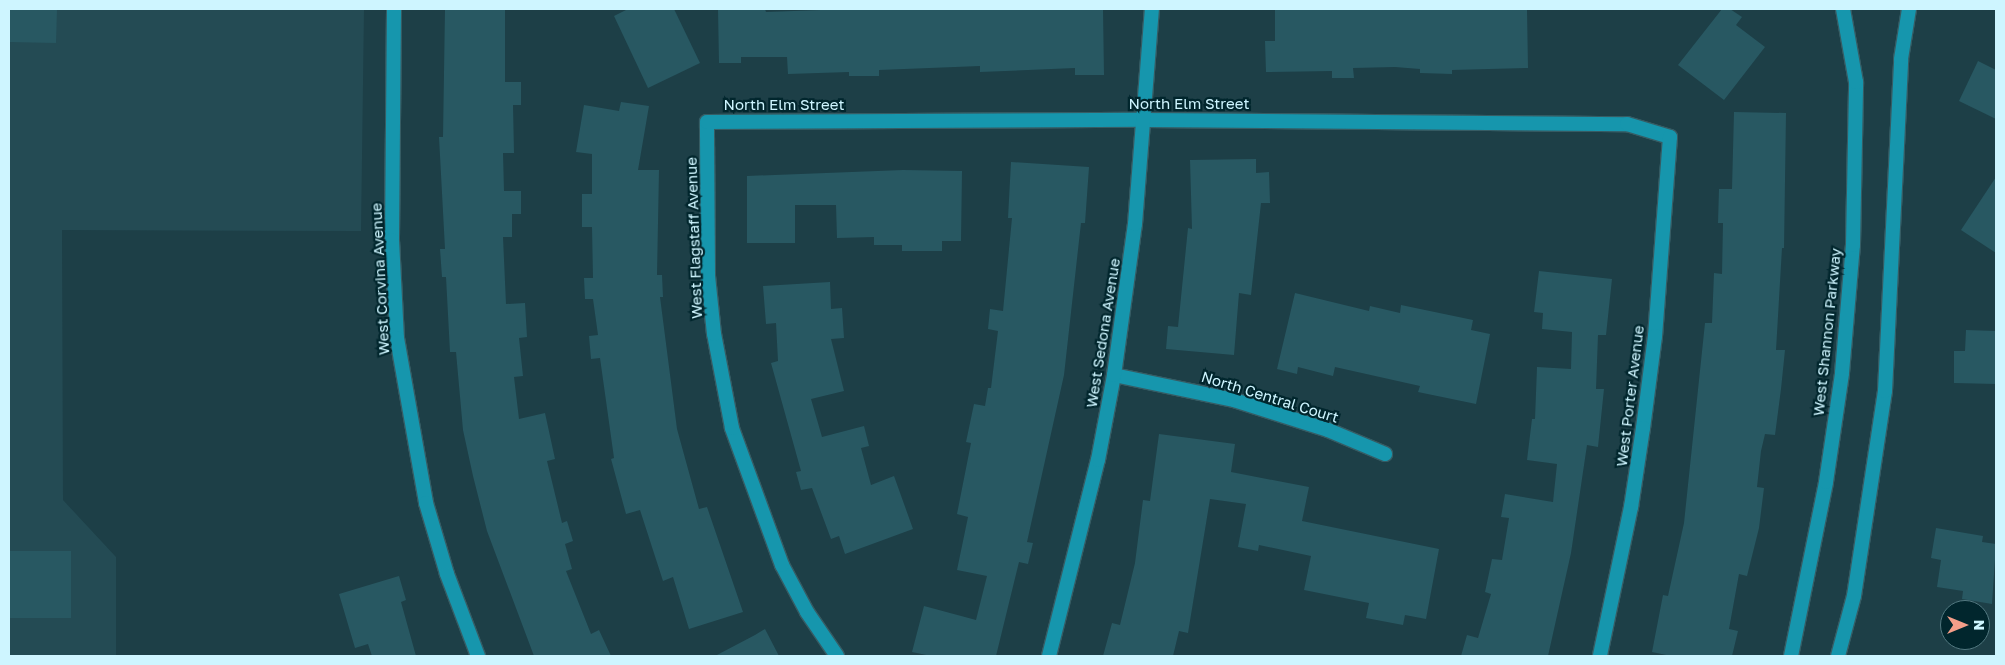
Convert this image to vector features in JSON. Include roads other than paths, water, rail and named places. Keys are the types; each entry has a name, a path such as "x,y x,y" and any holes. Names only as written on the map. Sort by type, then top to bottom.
{"street":[{"name":"West Corvina Avenue","path":"394,9 392,240 397,338 426,503 447,574 478,656"},
{"name":"West Sedona Avenue","path":"1050,656 1080,536 1114,375 1134,234 1145,120 1152,9"},
{"name":"West Shannon Parkway","path":"1792,656 1828,473 1842,374 1853,245 1856,82 1843,9"},
{"path":"1838,656 1866,529 1885,391 1901,59 1909,9"},
{"name":"North Elm Street","path":"707,122 1145,120 1627,124 1670,137"},
{"name":"West Flagstaff Avenue","path":"707,122 708,276 714,334 732,428 782,565 807,612 837,656"},
{"name":"West Porter Avenue","path":"1600,656 1632,507 1643,428 1655,336 1670,137"},
{"name":"North Central Court","path":"1114,375 1234,400 1328,430 1385,454"}]}
